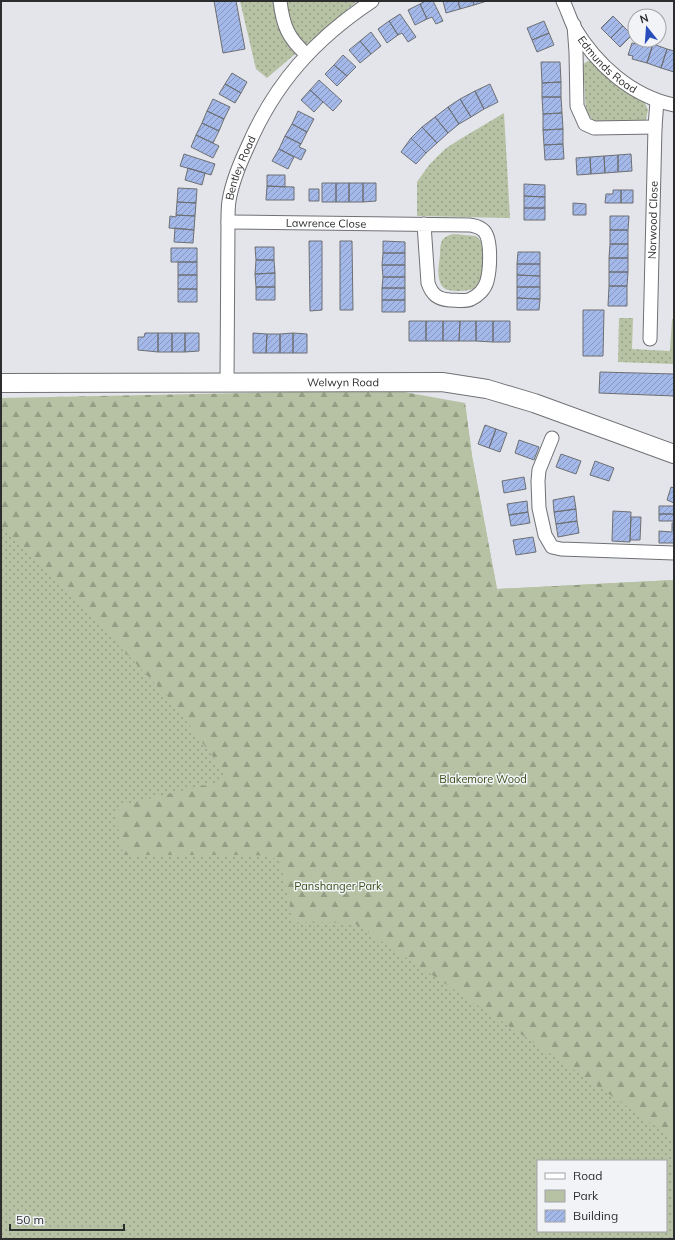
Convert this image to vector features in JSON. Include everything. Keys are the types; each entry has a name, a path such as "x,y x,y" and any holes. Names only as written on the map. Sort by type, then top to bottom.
{"main road":[{"name":"Welwyn Road","path":"1,383 442,382 487,389 534,403 674,454"}],"street":[{"path":"280,1 281,12 288,33 296,45 307,55"},
{"name":"Bentley Road","path":"227,383 228,222 229,200 234,181 254,130 279,87 324,37 372,1"},
{"name":"Edmunds Road","path":"564,1 574,25 587,47 605,66 621,80 657,101 674,105"},
{"path":"574,25 577,106 585,124 594,128 655,128"},
{"name":"Norwood Close","path":"650,339 655,128 657,101"},
{"name":"Lawrence Close","path":"228,222 424,224 470,225 479,227 484,231 488,239 490,250 487,282 478,295 470,300 442,300 435,296 430,290 428,283 424,224"},
{"path":"552,438 539,470 538,481 539,508 545,535 552,547 561,549 674,553"}],"green space":[{"path":"240,1 357,1 267,78 256,69"},
{"path":"588,61 592,62 616,83 644,101 648,110 645,123 594,122 586,111 583,64"},
{"path":"504,113 510,218 417,216 417,182 429,165 445,149"},
{"path":"453,234 476,236 481,241 483,257 482,271 480,283 476,288 465,291 452,291 445,289 439,279 438,272 441,244 445,237"},
{"path":"619,318 633,318 632,349 670,351 672,319 674,319 674,364 618,362"},
{"name":"Blakemore Wood","path":"393,390 465,403 472,456 497,589 674,580 674,1139 557,1058 354,923 294,922 280,861 269,856 254,855 124,855 121,846 115,807 226,780 222,769 169,698 1,526 1,398"},
{"name":"Panshanger Park","path":"1,398 465,403 472,456 497,589 674,580 674,1239 1,1239"}],"building":[{"path":"214,1 236,1 245,49 223,53"},
{"path":"425,1 433,1 443,21 436,24 432,17 427,19 420,4"},
{"path":"443,1 458,1 460,9 446,13"},
{"path":"458,1 473,1 474,5 460,9"},
{"path":"473,1 487,1 474,5"},
{"path":"420,4 427,19 415,25 408,10"},
{"path":"400,14 416,37 408,42 402,33 398,35 389,21"},
{"path":"613,16 623,26 611,38 601,28"},
{"path":"389,21 398,35 387,43 378,29"},
{"path":"544,21 549,33 532,40 527,28"},
{"path":"623,26 627,30 627,40 620,47 611,38"},
{"path":"371,32 381,46 371,54 360,41"},
{"path":"549,33 554,45 537,52 532,40"},
{"path":"360,41 371,54 360,63 349,50"},
{"path":"630,48 652,48 647,63 632,59 633,56 628,55"},
{"path":"652,48 667,49 661,68 647,63"},
{"path":"667,49 674,51 674,72 661,68"},
{"path":"343,55 356,67 347,76 334,65"},
{"path":"541,62 560,62 561,82 542,83"},
{"path":"334,65 347,76 337,86 325,74"},
{"path":"232,73 247,82 241,93 225,84"},
{"path":"319,80 342,101 333,111 310,90"},
{"path":"561,82 561,97 542,97 542,83"},
{"path":"225,84 241,93 235,103 219,94"},
{"path":"490,84 498,102 484,109 475,91"},
{"path":"310,90 323,102 314,112 301,100"},
{"path":"475,91 484,109 471,117 460,99"},
{"path":"542,97 561,97 562,113 543,114"},
{"path":"213,99 230,107 224,119 207,111"},
{"path":"460,99 471,117 459,124 448,107"},
{"path":"448,107 459,124 448,133 435,117"},
{"path":"207,111 224,119 219,131 202,123"},
{"path":"298,111 314,119 307,132 292,124"},
{"path":"562,113 563,129 543,130 543,114"},
{"path":"435,117 448,133 437,143 422,127"},
{"path":"202,123 219,131 213,143 196,135"},
{"path":"292,124 307,132 301,144 285,136"},
{"path":"422,127 437,143 426,153 411,138"},
{"path":"563,129 563,144 544,145 543,130"},
{"path":"196,135 219,146 213,158 191,147"},
{"path":"285,136 301,144 299,147 306,150 301,160 279,149"},
{"path":"411,138 426,153 416,164 401,152"},
{"path":"563,144 564,159 545,160 544,145"},
{"path":"279,149 294,157 288,169 272,161"},
{"path":"184,154 215,164 211,175 180,166"},
{"path":"631,154 632,171 618,172 618,155"},
{"path":"618,155 618,172 605,173 604,156"},
{"path":"604,156 605,173 591,174 590,157"},
{"path":"590,157 591,174 577,175 576,158"},
{"path":"188,168 205,173 202,185 185,180"},
{"path":"267,175 285,175 285,187 267,186"},
{"path":"322,183 336,183 336,202 322,202"},
{"path":"336,183 349,183 349,202 336,202"},
{"path":"349,183 363,183 363,202 349,202"},
{"path":"363,183 376,183 376,201 363,202"},
{"path":"524,184 545,185 545,197 524,196"},
{"path":"267,186 294,187 294,200 266,200"},
{"path":"178,188 197,189 196,203 177,202"},
{"path":"309,189 319,189 319,201 309,201"},
{"path":"613,190 621,190 621,203 605,203 606,194 613,194"},
{"path":"621,190 633,190 633,203 621,203"},
{"path":"524,196 545,197 545,208 524,208"},
{"path":"177,202 196,203 195,216 176,215"},
{"path":"573,203 586,204 586,215 573,215"},
{"path":"524,208 545,208 545,220 524,220"},
{"path":"176,215 195,216 194,230 169,228 170,216 176,217"},
{"path":"610,216 629,216 628,230 610,230"},
{"path":"175,228 194,230 193,243 174,242"},
{"path":"610,230 628,230 628,244 610,244"},
{"path":"309,241 322,241 322,310 310,311"},
{"path":"340,241 352,241 353,310 340,310"},
{"path":"383,241 405,242 405,253 383,253"},
{"path":"610,244 628,244 628,258 609,258"},
{"path":"255,247 274,247 274,260 256,260"},
{"path":"171,248 197,248 197,262 171,262"},
{"path":"518,252 540,252 540,264 517,264"},
{"path":"383,253 405,253 405,265 382,265"},
{"path":"609,258 628,258 628,272 609,272"},
{"path":"256,260 274,260 275,273 255,274"},
{"path":"178,262 197,262 197,275 178,275"},
{"path":"517,264 540,264 540,276 517,275"},
{"path":"382,265 405,265 405,277 383,277"},
{"path":"609,272 628,272 627,286 609,286"},
{"path":"275,273 275,287 256,287 255,274"},
{"path":"178,275 197,275 197,289 178,289"},
{"path":"517,275 540,276 540,287 517,287"},
{"path":"383,277 405,277 405,288 382,288"},
{"path":"609,286 627,286 627,306 608,306"},
{"path":"256,287 275,287 275,300 256,300"},
{"path":"517,287 540,287 540,299 517,298"},
{"path":"382,288 405,288 405,300 382,300"},
{"path":"178,289 197,289 197,302 178,302"},
{"path":"517,298 540,299 539,310 517,310"},
{"path":"382,300 405,300 405,312 382,312"},
{"path":"583,310 604,310 603,356 583,356"},
{"path":"409,321 426,321 426,341 409,341"},
{"path":"426,321 443,321 443,341 426,341"},
{"path":"443,321 460,321 459,341 443,341"},
{"path":"460,321 476,321 476,341 459,341"},
{"path":"476,321 493,321 493,342 476,341"},
{"path":"493,321 510,321 510,342 493,342"},
{"path":"145,333 158,333 158,352 138,350 138,337 144,337"},
{"path":"158,333 172,333 172,352 158,352"},
{"path":"172,333 185,333 185,352 172,352"},
{"path":"185,333 199,333 199,351 185,352"},
{"path":"253,333 267,334 266,353 253,353"},
{"path":"293,333 307,334 307,353 293,353"},
{"path":"293,333 293,353 280,353 280,334"},
{"path":"267,334 280,334 280,353 266,353"},
{"path":"600,372 674,374 674,396 599,393"},
{"path":"485,425 496,429 489,448 478,444"},
{"path":"496,429 507,433 500,452 489,448"},
{"path":"519,440 539,447 534,460 515,453"},
{"path":"561,454 581,461 576,474 556,467"},
{"path":"595,461 614,468 609,481 590,475"},
{"path":"524,477 526,489 504,493 502,481"},
{"path":"671,487 674,488 674,503 667,500"},
{"path":"574,496 576,509 554,512 553,500"},
{"path":"527,501 528,512 509,515 507,504"},
{"path":"659,506 674,506 674,514 659,514"},
{"path":"576,509 577,521 556,524 554,512"},
{"path":"613,511 631,512 630,542 612,541"},
{"path":"528,512 530,523 511,526 509,515"},
{"path":"659,514 674,514 674,521 659,521"},
{"path":"631,517 641,517 640,540 630,540"},
{"path":"577,521 579,533 558,537 556,524"},
{"path":"672,523 674,523 674,543 659,543 659,531 672,532"},
{"path":"533,537 536,552 516,555 513,540"}]}
